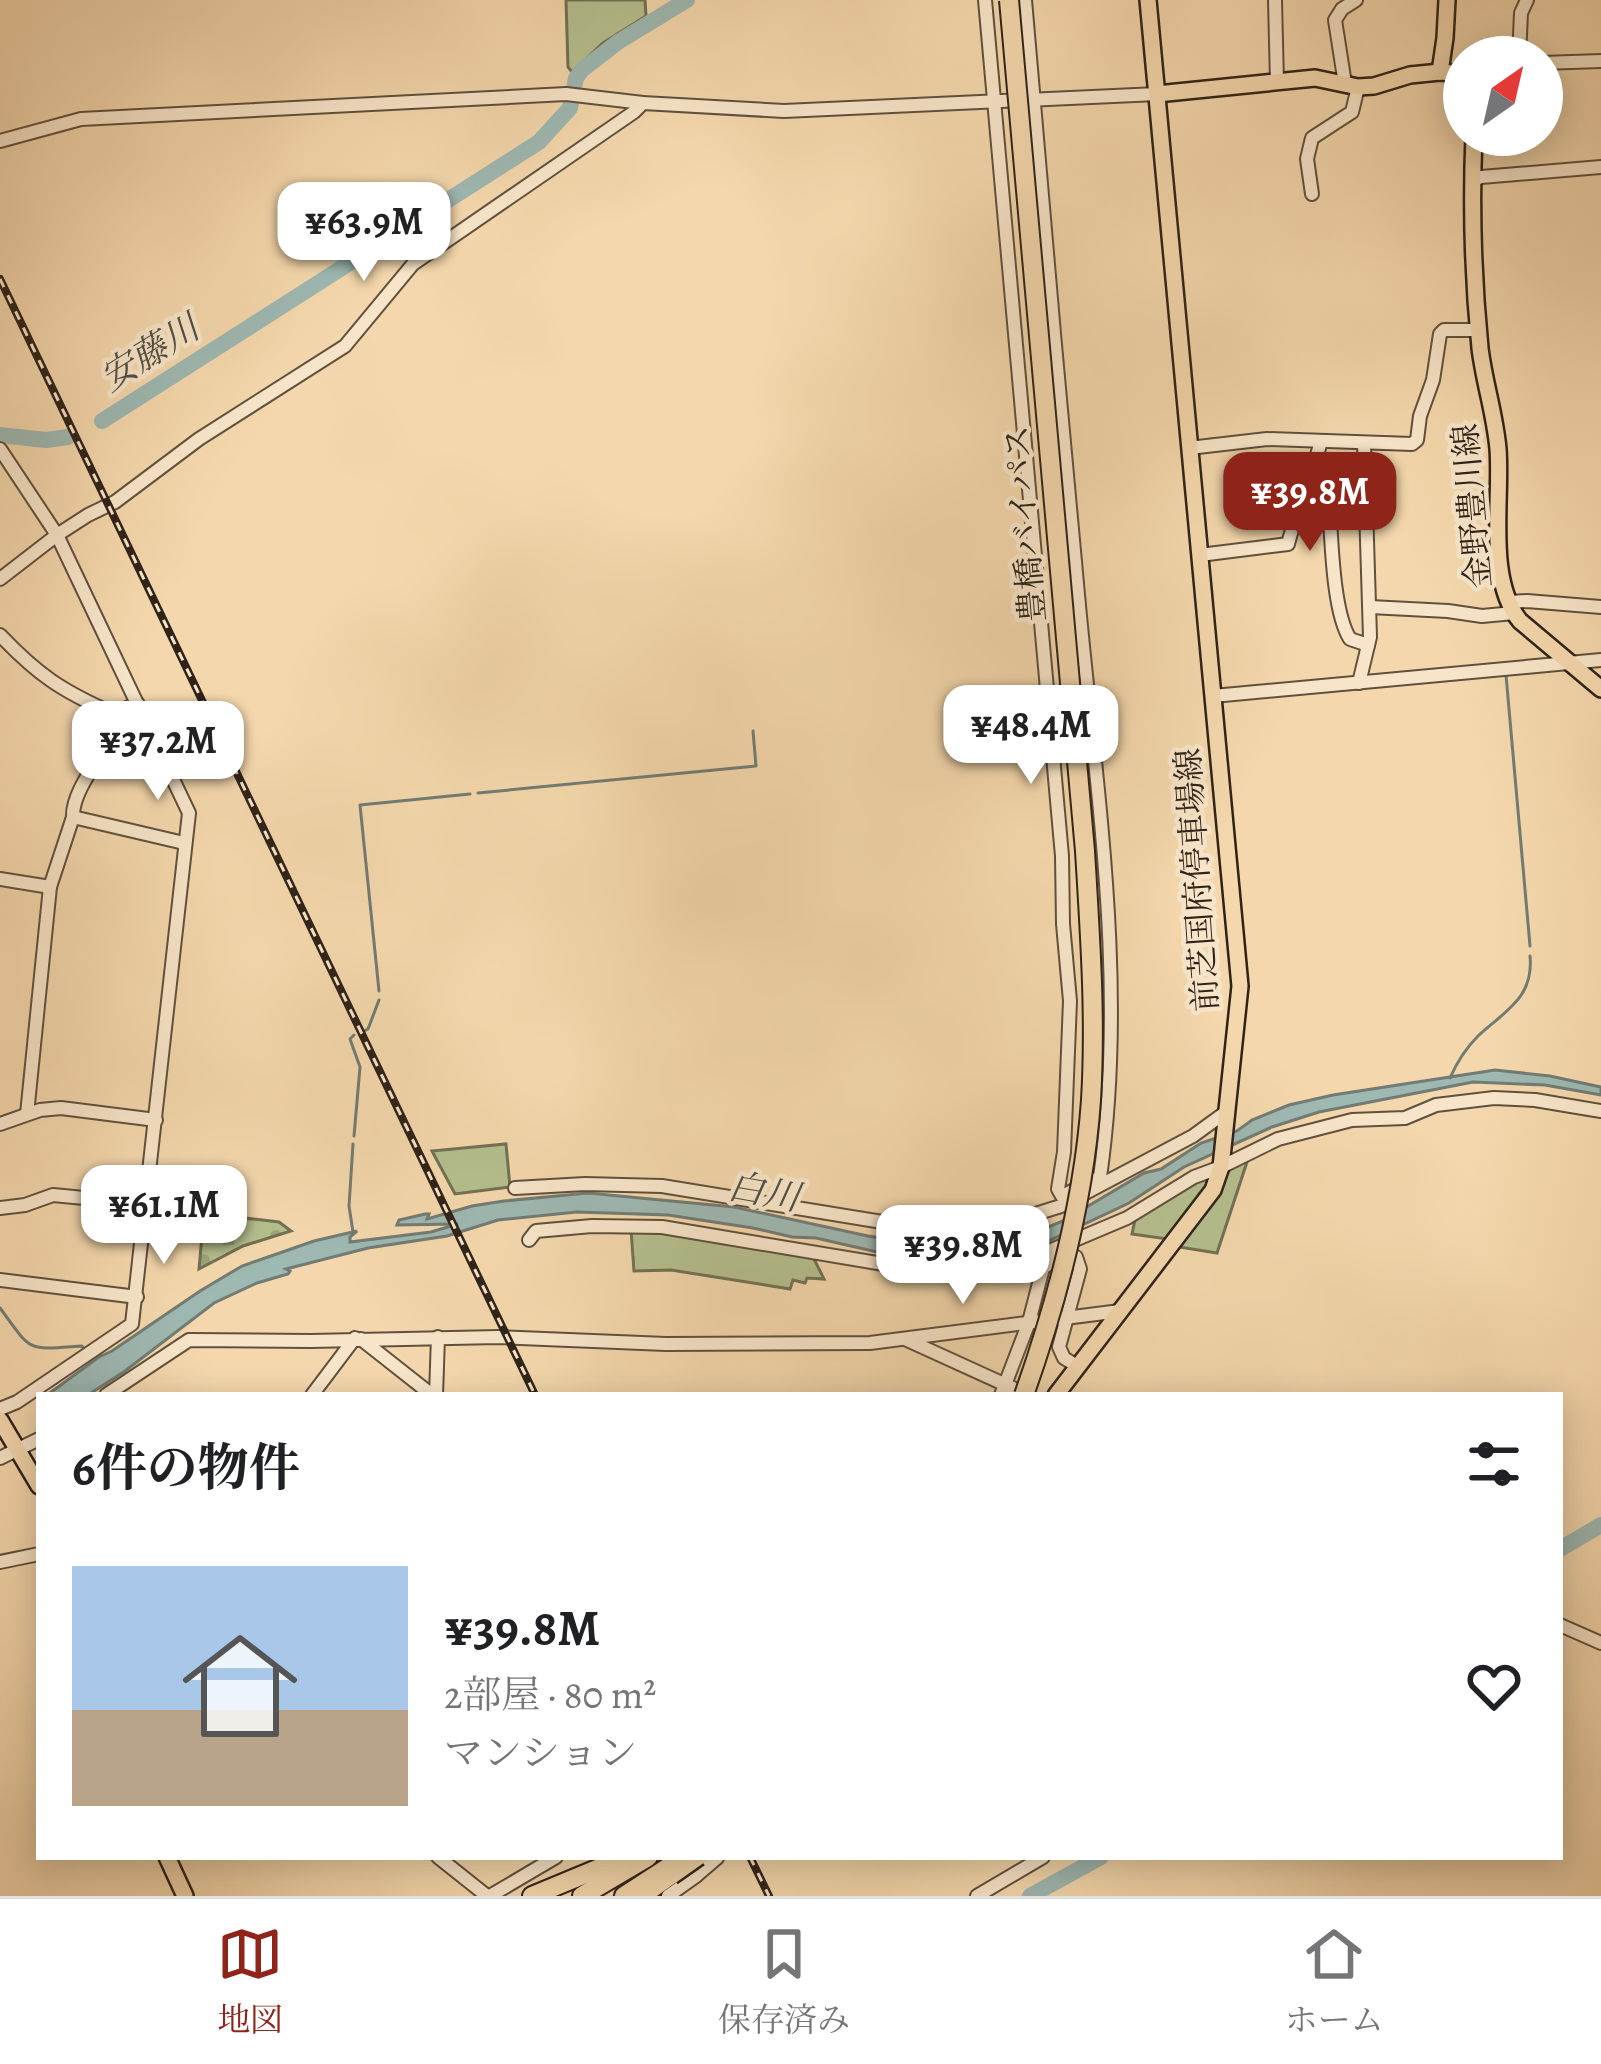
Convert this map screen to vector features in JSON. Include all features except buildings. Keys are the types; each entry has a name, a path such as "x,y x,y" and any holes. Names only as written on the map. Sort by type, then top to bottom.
{"highway":[{"name":"豊橋バイパス","path":"1012,0 1092,967 1091,1099 1079,1195 1029,1392"},
{"path":"532,1896 619,1860"},
{"path":"582,1896 643,1860"},
{"path":"599,1896 671,1863"},
{"path":"624,1896 671,1863"}],"main road":[{"path":"1440,72 1447,0"},
{"path":"1148,1 1157,94 1315,78 1374,86 1443,73"},
{"name":"前芝国府停車場線","path":"1058,1392 1207,1200 1221,1165 1240,986 1157,94"},
{"name":"金野豊川線","path":"1473,156 1480,353 1494,413 1501,580 1511,607 1601,689"},
{"path":"0,1420 36,1481"},
{"path":"168,1860 185,1896"},
{"path":"644,1896 671,1863"}],"street":[{"path":"985,0 1062,856 1070,1001 1064,1152 1058,1189 1062,1196 1100,1177 1113,996 1025,0"},
{"path":"1148,1 1159,0"},
{"path":"1275,0 1276,83"},
{"path":"1312,194 1307,150 1312,138 1352,112 1351,85 1334,20 1356,0"},
{"path":"1519,36 1520,14 1527,0"},
{"path":"1563,62 1601,61"},
{"path":"0,142 81,119 572,94 784,111 1157,94"},
{"path":"0,580 57,535 115,502 199,439 345,346 413,264 643,103"},
{"path":"1472,181 1601,167"},
{"path":"1189,448 1268,439 1412,444 1417,440 1440,334 1479,330"},
{"path":"1201,555 1288,544 1321,440"},
{"path":"1359,682 1370,608 1364,442"},
{"path":"0,449 57,535 188,813 132,1324 0,1409"},
{"path":"1027,464 1065,460"},
{"path":"1297,511 1330,520 1344,629 1349,638 1368,645"},
{"path":"1370,608 1482,616 1528,601 1601,607"},
{"path":"0,635 42,676 68,693 112,713 138,704"},
{"path":"1213,696 1601,660"},
{"path":"1048,712 1089,707"},
{"path":"27,1114 50,887 71,811 98,760 108,753 112,713"},
{"path":"73,817 184,843"},
{"path":"1062,856 1104,854"},
{"path":"0,880 50,887"},
{"path":"1070,1001 1113,996"},
{"path":"530,1240 536,1231 642,1225 902,1267 969,1269 1018,1261 1079,1240 1194,1177 1278,1139 1352,1120 1406,1118 1436,1105 1494,1098 1601,1111"},
{"path":"0,1124 61,1108 155,1120"},
{"path":"514,1188 662,1186 919,1228 968,1228 1010,1222 1061,1206 1226,1115"},
{"path":"1064,1152 1104,1148"},
{"path":"0,1208 53,1195 146,1204"},
{"path":"903,1339 1003,1389 1029,1322 1043,1268 1076,1257 1080,1269 1059,1346 1064,1358 1077,1366"},
{"path":"0,1280 137,1297"},
{"path":"111,1392 189,1340 498,1336 666,1344 870,1342 1120,1311"},
{"path":"434,1392 438,1337"},
{"path":"314,1392 358,1338"},
{"path":"358,1338 430,1392"},
{"path":"0,1458 36,1440"},
{"path":"0,1562 36,1555"},
{"path":"1563,1626 1601,1642"},
{"path":"442,1860 488,1896 551,1860"},
{"path":"668,1896 715,1860"},
{"path":"976,1896 1038,1860"},
{"path":"671,1863 696,1876"}],"green space":[{"path":"566,0 645,0 646,16 603,43 572,72"},
{"path":"506,1144 510,1187 455,1194 432,1151"},
{"path":"1245,1161 1217,1253 1179,1247 1219,1193 1227,1167"},
{"path":"1210,1173 1205,1190 1167,1239 1132,1234 1135,1220"},
{"path":"204,1213 279,1222 291,1231 243,1246 199,1269"},
{"path":"631,1230 812,1255 824,1279 793,1280 790,1289 671,1270 634,1271"}],"water":[{"path":"1495,1070 1601,1087 1601,1095 1545,1085 1473,1082 1319,1112 1272,1127 1184,1167 1129,1203 1042,1244 983,1255 890,1255 816,1238 668,1215 577,1212 498,1220 447,1236 368,1248 286,1269 288,1274 214,1303 93,1392 51,1392 242,1266 357,1231 350,1242 458,1224 397,1225 399,1220 429,1214 427,1219 504,1201 588,1193 734,1207 919,1243 1009,1240 1063,1221 1144,1173 1161,1169 1201,1143 1237,1131 1252,1120 1333,1095"}],"waterway":[{"name":"安藤川","path":"102,421 539,142 570,108 582,70 687,0"},
{"name":"安藤川","path":"0,435 46,440 68,437"},
{"path":"1506,675 1530,946"},
{"path":"478,793 756,766 753,731"},
{"path":"379,991 360,805 470,794"},
{"path":"1450,1078 1470,1045 1522,993 1530,956"},
{"path":"364,1031 379,1000"},
{"path":"354,1035 350,1039 360,1067 354,1136"},
{"path":"353,1144 349,1206 353,1232"},
{"path":"0,1308 32,1345 84,1349"},
{"path":"1563,1547 1601,1525"},
{"path":"1030,1896 1096,1860"}],"railway":[{"path":"0,279 534,1392"},
{"path":"751,1860 769,1896"}],"water label":[{"name":"白川","path":"764,1191"}]}
